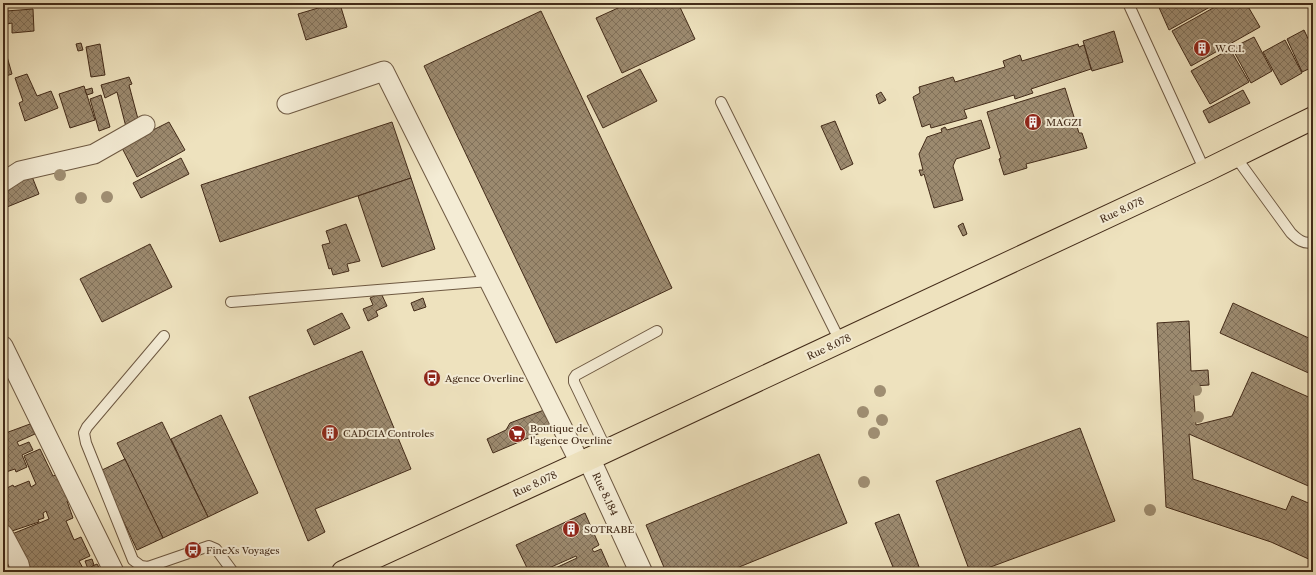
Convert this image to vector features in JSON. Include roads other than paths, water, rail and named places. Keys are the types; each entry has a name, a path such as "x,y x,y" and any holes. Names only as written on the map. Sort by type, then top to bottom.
{"highway":[{"name":"Rue 8.078","path":"343,572 1205,171 1313,118"}],"street":[{"path":"287,104 384,71 489,281 592,457"},
{"path":"3,182 20,171 94,154 145,125"},
{"path":"3,346 114,572"},
{"name":"Rue 8.184","path":"592,457 641,572"},
{"path":"3,534 19,564 21,572"}],"lane":[{"path":"1128,3 1205,171"},
{"path":"721,102 840,341"},
{"path":"1235,156 1291,233 1300,240 1310,243 1313,242"},
{"path":"231,302 489,281"},
{"path":"592,457 574,378 576,375 657,332"},
{"path":"164,336 87,427 84,433 86,443 133,560 141,566 148,567 209,546 216,549 233,572"}],"place":[{"name":"W.C.I.","path":"1202,48"},
{"name":"MAGZI","path":"1033,122"},
{"name":"Agence Overline","path":"432,378"},
{"name":"CADCIA Controles","path":"330,433"},
{"name":"Boutique de l'agence Overline","path":"517,434"},
{"name":"SOTRABE","path":"571,529"},
{"name":"FineXs Voyages","path":"193,550"}]}
